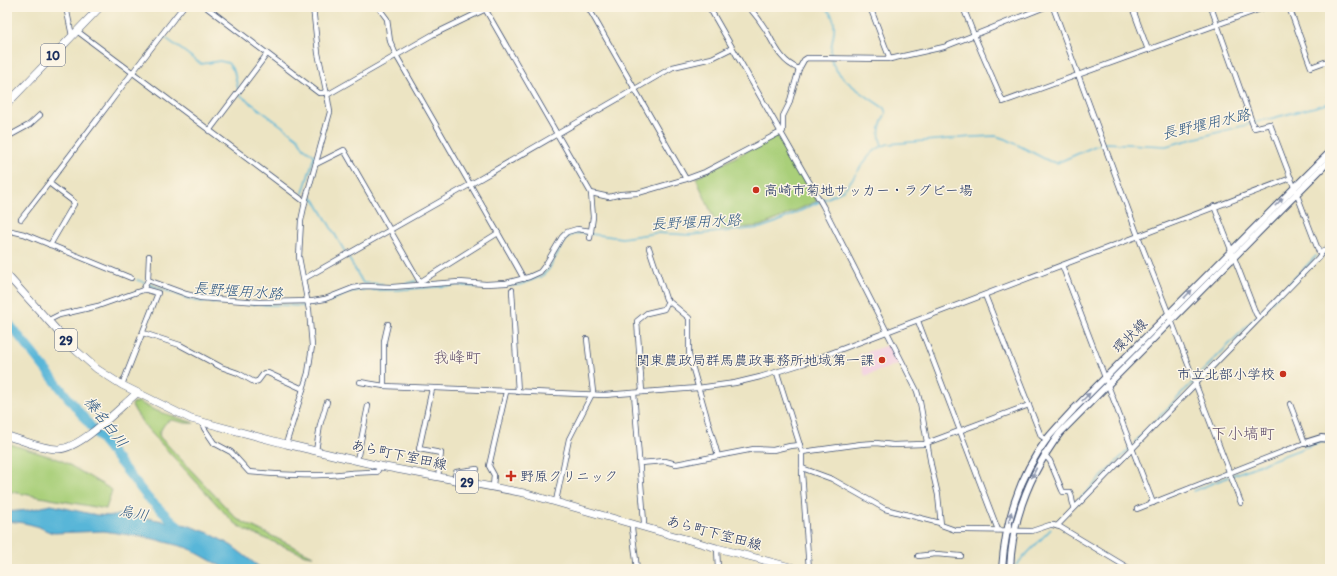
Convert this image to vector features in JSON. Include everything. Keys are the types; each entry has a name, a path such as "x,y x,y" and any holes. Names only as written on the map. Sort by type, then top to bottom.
{"main road":[{"name":"10","path":"7,104 100,7"},
{"name":"あら町下室田線","path":"7,275 84,359 122,385 191,419 286,444 380,466 524,493 786,568 798,569"},
{"path":"7,436 47,448 65,448 85,438 137,393"}],"street":[{"path":"66,7 75,34 132,73 305,202"},
{"path":"21,219 183,7"},
{"path":"148,280 186,294 208,299 258,302 307,302 325,299 353,288 364,286 392,287 458,282 500,284 524,279 537,274 544,268 560,240 567,232 577,229 590,234 593,217 591,193 487,7 432,35 327,93 318,93 206,7"},
{"path":"286,444 310,366 312,346 299,250 301,221 329,119 330,106 318,53 313,7"},
{"path":"378,7 387,19 390,41 396,55 524,279"},
{"path":"588,7 686,179"},
{"path":"709,7 820,202 917,391 938,494 940,523"},
{"path":"749,7 783,58 791,66 799,69"},
{"path":"870,7 890,59"},
{"path":"963,7 1003,102 1266,7"},
{"path":"591,193 609,197 621,194 638,193 686,179 704,172 784,131 783,116 789,104 799,69 804,60 811,57 890,59 944,48 1045,7"},
{"path":"1053,7 1103,144 1241,503"},
{"path":"1132,7 1148,50"},
{"path":"1211,7 1254,127 1270,124 1319,252 1321,253"},
{"path":"1289,7 1311,67 1330,60"},
{"path":"304,278 471,184 673,67 712,58 732,48"},
{"path":"209,131 268,54"},
{"path":"7,137 29,125 40,115"},
{"path":"316,164 344,150 420,284"},
{"name":"環状線","path":"1002,569 1007,531 1013,507 1029,469 1047,440 1074,409 1106,377 1234,256 1330,152"},
{"name":"環状線","path":"1010,569 1014,531 1023,498 1044,454 1068,424 1108,384 1232,250 1330,160"},
{"path":"360,382 384,386 432,389 592,395 698,388 735,383 805,363 918,321 1214,206 1291,178"},
{"path":"50,183 74,202 50,245"},
{"path":"1214,206 1256,314 1259,318"},
{"path":"7,230 24,234 131,278"},
{"path":"420,284 498,233"},
{"path":"1057,526 1318,258 1321,253 1329,247"},
{"path":"1329,247 1330,258"},
{"path":"649,248 664,296 689,318 689,355 718,456"},
{"path":"143,290 148,280 150,256"},
{"path":"1062,265 1153,503"},
{"path":"49,320 59,315 98,306 143,290 158,294 122,385"},
{"path":"512,290 518,392"},
{"path":"985,295 1041,436 1047,440"},
{"path":"642,392 637,321 647,313 664,309 668,301"},
{"path":"918,321 998,530"},
{"path":"384,386 384,341 388,324"},
{"path":"143,333 180,346 254,382 258,381 266,372 303,389"},
{"path":"556,501 569,439 593,392 587,339"},
{"path":"777,372 802,452 809,569"},
{"path":"432,389 419,449 441,453 438,477"},
{"path":"493,487 494,475 489,466 506,392"},
{"path":"634,393 644,522 643,526"},
{"path":"316,451 320,425 327,402"},
{"path":"1290,404 1305,443"},
{"path":"802,452 860,444 876,443 893,445 927,443 1029,405"},
{"path":"357,460 368,406"},
{"path":"202,423 214,443 231,452 249,472 283,475 322,475 377,472 380,466"},
{"path":"1136,509 1305,443 1321,438 1330,439"},
{"path":"640,463 665,461 676,464 754,449 774,450 800,445"},
{"path":"1044,454 1050,461 1062,490 1064,492 1070,492 1075,507"},
{"path":"802,468 832,479 885,509 940,523 944,527 955,530 1032,531 1050,525 1057,526 1130,569"},
{"path":"454,480 456,472 477,469"},
{"path":"633,524 632,528 636,569"},
{"path":"717,548 718,569"},
{"path":"918,556 936,554 961,556"}],"shaded area":[{"path":"891,344 901,363 865,376 858,355"}],"green space":[{"name":"高崎市菊地サッカー・ラグビー場","path":"777,135 817,201 760,226 719,230 696,178"},
{"path":"139,402 154,410 194,423 170,420 166,422 163,427 159,434 160,437 237,519 313,556 305,555 245,530 232,521 144,425 132,406 133,403"},
{"path":"7,443 61,460 112,490 106,509 7,491"}],"water":[{"path":"51,505 96,515 112,516 123,514 187,525 209,533 232,546 262,569 226,569 188,548 150,538 104,531 54,533 33,525 7,521 7,512 29,510"}],"waterway":[{"path":"825,7 831,14 834,24 831,55"},
{"path":"163,36 201,64 220,61 228,63 234,71 238,89"},
{"path":"832,59 838,73 845,80 884,108 886,113 879,133 882,145"},
{"path":"240,95 298,138 304,148 314,155 303,193"},
{"name":"長野堰用水路","path":"311,305 330,301 350,292 360,290 395,290 458,285 484,288 519,285 542,276 549,269 566,238 574,234 583,233 622,238 656,233 690,235 760,228 777,222 842,191 867,158 880,147 888,144 996,136 1008,140 1049,161 1057,163 1095,146 1106,143 1166,146 1330,103"},
{"path":"309,195 315,200 363,283 383,284"},
{"path":"1259,315 1316,256"},
{"name":"長野堰用水路","path":"137,280 144,282"},
{"path":"405,284 416,281"},
{"name":"長野堰用水路","path":"148,284 195,301 304,306"},
{"path":"1195,379 1256,317"},
{"name":"榛名白川","path":"7,321 148,498 183,531"},
{"path":"1135,442 1193,382"},
{"path":"1233,475 1322,441 1330,442"},
{"path":"1075,504 1129,449"},
{"path":"1193,491 1228,477"},
{"path":"1016,565 1051,529"}],"place":[{"name":"高崎市菊地サッカー・ラグビー場","path":"756,190"},
{"name":"関東農政局群馬農政事務所地域第一課","path":"882,360"},
{"name":"市立北部小学校","path":"1283,374"},
{"name":"野原クリニック","path":"511,476"}],"district":[{"name":"我峰町","path":"457,357"},
{"name":"下小塙町","path":"1243,433"}],"water label":[{"name":"烏川","path":"134,513"}]}
